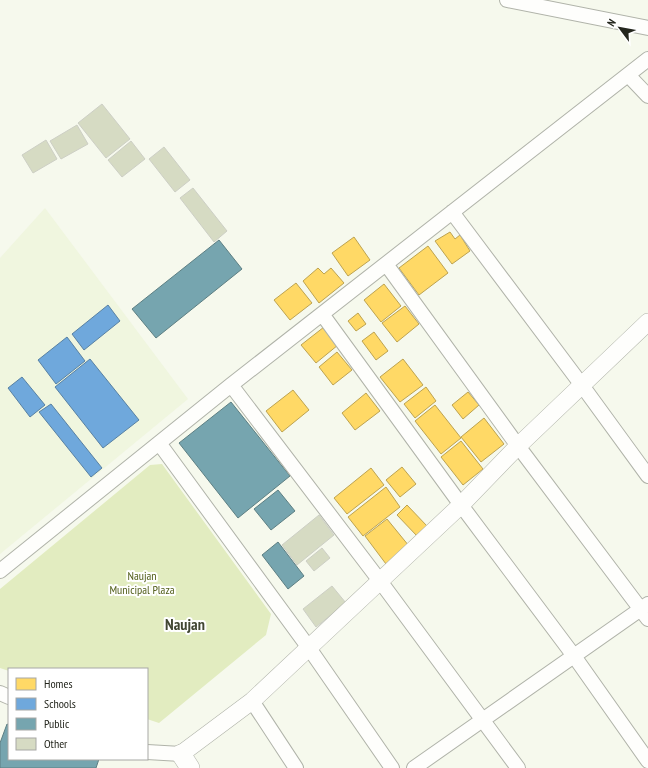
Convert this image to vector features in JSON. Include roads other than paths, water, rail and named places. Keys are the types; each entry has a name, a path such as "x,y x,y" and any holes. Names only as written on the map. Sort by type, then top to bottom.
{"street":[{"path":"507,0 648,28"},
{"path":"0,571 231,385 648,59"},
{"path":"628,75 648,96"},
{"path":"452,212 648,476"},
{"path":"386,264 518,446 646,610 574,656 414,768"},
{"path":"322,314 461,506 574,656 648,761"},
{"path":"148,752 185,761 252,701 461,506 518,446 581,384 648,322"},
{"path":"231,385 380,581 518,768"},
{"path":"159,443 309,648 392,768"},
{"path":"252,701 296,768"}],"district":[{"name":"Naujan","path":"185,624"}],"park label":[{"name":"Naujan Municipal Plaza","path":"142,583"}]}
